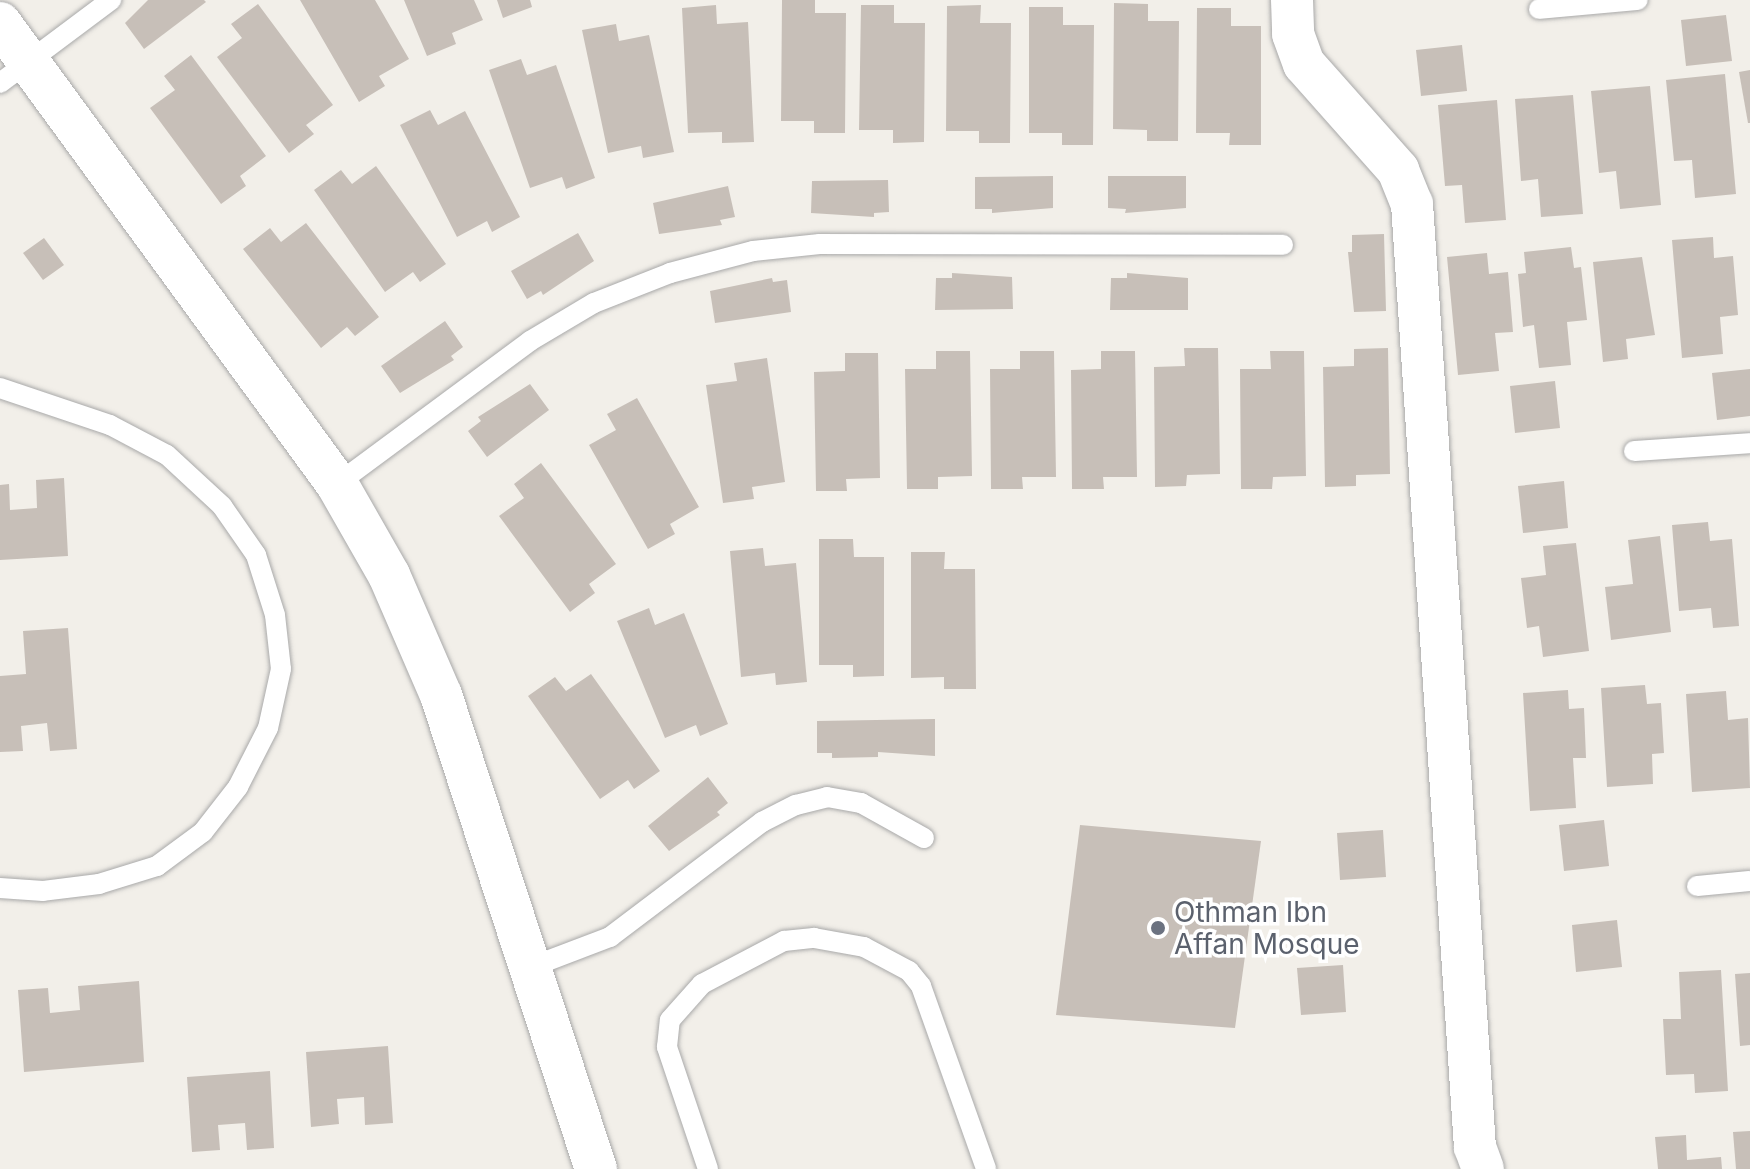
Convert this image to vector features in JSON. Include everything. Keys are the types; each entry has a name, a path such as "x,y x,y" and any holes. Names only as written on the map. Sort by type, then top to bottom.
{"street":[{"path":"1292,0 1293,34 1304,64 1398,170 1412,204 1473,1132 1483,1169"},
{"path":"0,23 15,73 337,484 389,575 441,695 596,1169"}],"lane":[{"path":"15,73 111,0"},
{"path":"1539,9 1638,0"},
{"path":"337,484 530,341 594,303 670,273 753,251 820,244 1283,245"},
{"path":"0,388 110,425 167,455 222,506 256,555 275,615 281,669 268,728 238,787 203,832 157,866 99,884 43,891 0,888"},
{"path":"1634,451 1750,443"},
{"path":"531,967 610,937 762,822 796,805 827,797 861,803 924,838"},
{"path":"1697,886 1750,881"},
{"path":"708,1169 667,1047 670,1020 702,984 784,941 814,938 864,947 909,971 921,986 986,1169"}],"building":[{"path":"148,0 206,2 144,49 125,23"},
{"path":"300,0 375,0 409,59 379,76 385,86 359,102"},
{"path":"404,0 474,0 483,20 452,33 456,44 427,56"},
{"path":"497,0 530,0 532,7 503,18"},
{"path":"782,0 815,0 815,13 846,13 845,133 814,133 814,121 781,121"},
{"path":"1114,3 1148,4 1148,21 1179,21 1178,141 1147,141 1147,130 1113,129"},
{"path":"258,4 333,105 306,125 314,134 289,153 217,57 242,38 231,24"},
{"path":"716,5 717,24 748,22 754,142 722,143 722,132 688,133 682,8"},
{"path":"861,5 894,5 894,23 925,23 924,142 893,143 893,130 859,130"},
{"path":"981,5 980,23 1011,23 1010,143 979,143 979,131 946,131 947,6"},
{"path":"1029,7 1063,7 1063,25 1094,25 1093,145 1062,145 1062,133 1029,133"},
{"path":"1197,8 1231,8 1231,26 1261,26 1261,145 1229,145 1230,133 1196,133"},
{"path":"1726,15 1732,61 1686,66 1681,20"},
{"path":"616,24 619,41 649,35 674,152 643,158 641,146 608,153 582,30"},
{"path":"1462,45 1467,91 1421,96 1416,50"},
{"path":"191,55 266,156 240,176 246,186 221,204 150,108 175,90 164,76"},
{"path":"521,59 527,75 556,65 595,178 566,189 562,177 530,188 489,70"},
{"path":"1750,70 1750,123 1748,123 1739,72"},
{"path":"1725,74 1736,194 1695,198 1692,160 1674,161 1666,80"},
{"path":"1650,86 1661,205 1620,209 1616,171 1599,173 1591,91"},
{"path":"1573,95 1583,214 1541,217 1538,179 1521,181 1515,99"},
{"path":"1497,100 1506,220 1465,223 1462,185 1445,186 1438,105"},
{"path":"430,110 438,125 465,111 520,217 492,232 487,221 457,237 400,125"},
{"path":"376,166 446,264 420,282 413,272 385,292 314,190 341,170 352,184"},
{"path":"1053,176 1053,208 992,213 992,209 975,209 975,177"},
{"path":"1108,176 1186,176 1186,208 1125,213 1126,209 1108,208"},
{"path":"888,180 889,212 874,213 874,217 811,213 812,181"},
{"path":"728,186 735,217 720,220 722,225 659,234 653,203"},
{"path":"306,223 379,317 355,336 347,327 321,348 243,249 270,228 281,242"},
{"path":"578,233 594,261 543,295 541,291 527,299 511,271"},
{"path":"1384,234 1386,311 1354,312 1348,252 1352,252 1352,235"},
{"path":"1713,237 1714,258 1733,256 1738,315 1720,317 1723,354 1682,358 1672,240"},
{"path":"44,238 64,265 43,280 23,253"},
{"path":"1571,247 1574,268 1581,267 1587,320 1567,322 1571,365 1539,368 1534,325 1523,327 1518,274 1526,273 1524,252"},
{"path":"1487,253 1489,274 1508,272 1513,332 1495,333 1499,371 1458,375 1447,257"},
{"path":"1642,257 1655,335 1626,339 1628,359 1603,362 1593,262"},
{"path":"952,273 1012,277 1013,309 935,310 936,278 952,278"},
{"path":"1127,273 1188,278 1188,310 1110,310 1111,278 1127,278"},
{"path":"772,278 773,282 787,280 791,312 715,323 710,291"},
{"path":"445,321 463,347 451,356 454,360 400,393 381,366"},
{"path":"1184,348 1218,348 1220,474 1187,475 1186,486 1155,487 1154,367 1185,366"},
{"path":"1388,348 1390,474 1356,475 1356,486 1325,487 1323,367 1354,366 1354,349"},
{"path":"936,351 970,351 972,476 938,477 938,489 907,489 905,369 936,369"},
{"path":"1020,351 1054,351 1056,477 1022,477 1023,489 991,489 990,369 1020,369"},
{"path":"1101,351 1135,351 1137,477 1103,477 1104,489 1072,489 1071,370 1101,369"},
{"path":"1270,351 1304,351 1306,476 1273,477 1272,489 1241,489 1240,369 1271,369"},
{"path":"845,353 878,353 880,478 846,479 847,491 816,491 814,372 845,371"},
{"path":"767,358 785,482 752,487 754,499 723,503 706,385 737,381 734,363"},
{"path":"1750,369 1750,416 1717,420 1712,373"},
{"path":"1555,381 1560,428 1515,433 1510,386"},
{"path":"530,384 549,410 487,457 468,431 481,421 478,417"},
{"path":"637,398 699,507 670,524 675,534 648,549 589,445 616,430 607,414"},
{"path":"541,463 616,564 589,584 595,593 570,612 499,516 524,498 514,484"},
{"path":"64,478 68,556 0,560 0,485 9,484 10,510 37,508 36,480"},
{"path":"1564,481 1568,528 1523,533 1518,486"},
{"path":"1708,522 1710,541 1732,539 1739,626 1713,628 1711,608 1679,611 1672,525"},
{"path":"1660,536 1671,632 1611,640 1605,587 1633,584 1628,540"},
{"path":"819,539 853,539 854,557 884,557 884,676 853,677 853,665 819,665"},
{"path":"1576,543 1589,651 1543,657 1539,626 1527,628 1521,578 1546,575 1543,546"},
{"path":"763,548 765,566 796,563 807,682 776,685 775,673 741,677 730,551"},
{"path":"911,552 945,552 944,569 975,569 976,689 944,689 944,677 911,678"},
{"path":"649,608 655,625 684,613 728,724 700,736 696,725 665,738 617,621"},
{"path":"68,628 77,749 50,751 47,723 21,726 23,751 0,752 0,676 26,674 23,631"},
{"path":"591,674 660,771 634,789 628,780 600,799 528,696 555,677 566,691"},
{"path":"1645,685 1647,704 1661,703 1664,753 1652,754 1653,784 1607,787 1601,688"},
{"path":"1568,690 1569,709 1584,708 1586,758 1573,758 1576,808 1530,811 1523,693"},
{"path":"1726,691 1728,720 1748,718 1750,788 1692,792 1686,694"},
{"path":"935,719 935,756 878,752 878,757 832,758 832,753 817,753 817,721"},
{"path":"708,777 728,803 717,812 720,815 669,851 648,826"},
{"path":"1604,820 1609,866 1564,871 1559,825"},
{"name":"Othman Ibn Affan Mosque","path":"1080,825 1261,841 1235,1028 1056,1015"},
{"path":"1383,830 1386,877 1340,880 1337,833"},
{"path":"1617,920 1622,967 1576,972 1572,925"},
{"path":"1343,965 1346,1012 1301,1015 1297,968"},
{"path":"1721,970 1728,1091 1695,1093 1694,1074 1666,1075 1663,1019 1681,1019 1679,972"},
{"path":"1750,973 1750,1045 1740,1046 1735,974"},
{"path":"139,981 144,1062 24,1072 18,990 48,988 50,1013 80,1010 78,986"},
{"path":"388,1046 393,1123 365,1125 364,1097 337,1099 339,1124 311,1127 306,1052"},
{"path":"270,1071 274,1148 247,1150 245,1123 218,1125 220,1150 192,1152 187,1077"},
{"path":"1750,1131 1750,1169 1736,1169 1733,1132"},
{"path":"1686,1135 1687,1160 1721,1157 1722,1169 1658,1169 1655,1137"}],"place":[{"name":"Othman Ibn Affan Mosque","path":"1158,928"}]}
